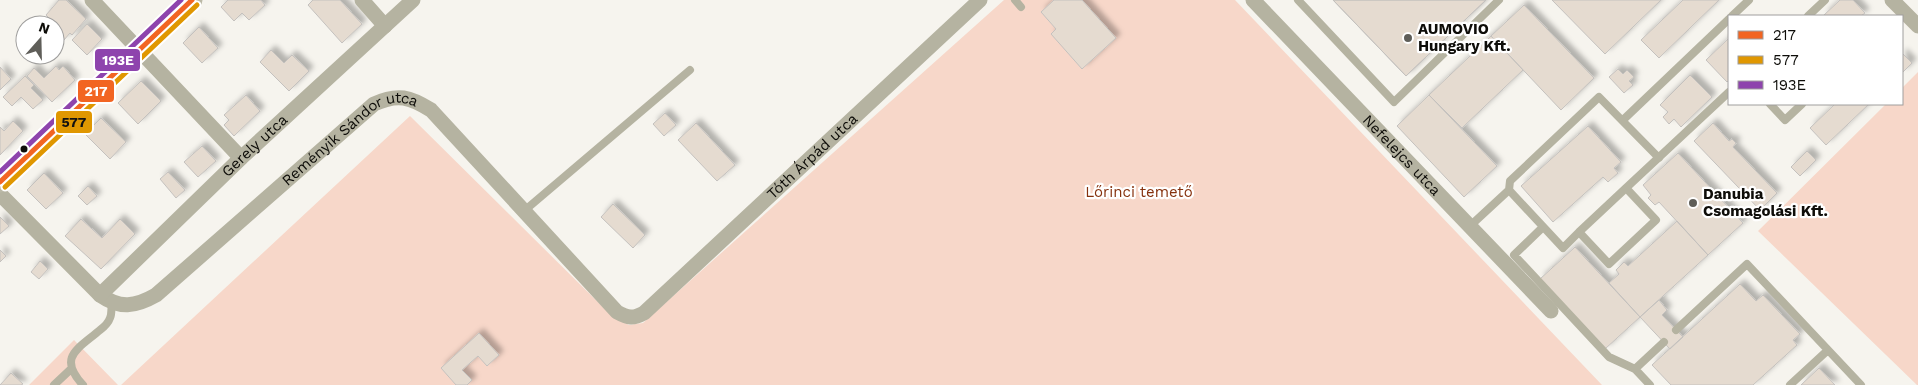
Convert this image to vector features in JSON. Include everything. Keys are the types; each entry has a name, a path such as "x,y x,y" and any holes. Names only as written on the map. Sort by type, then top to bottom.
{"street":[{"path":"92,0 241,158"},
{"path":"0,182 192,0"},
{"path":"362,0 385,26"},
{"name":"Gerely utca","path":"106,299 241,158 413,0"},
{"name":"Tóth Árpád utca","path":"644,313 980,0"},
{"name":"Nefelejcs utca","path":"1254,0 1551,311"},
{"path":"1895,8 1918,26"},
{"name":"Reményik Sándor utca","path":"106,299 135,304 156,295 374,104 387,98 396,97 409,98 432,110 617,312 628,318 637,317 644,313"},
{"path":"0,194 106,299"}],"lane":[{"path":"1015,0 1021,7"},
{"path":"1298,0 1394,102 1499,0"},
{"path":"1733,15 1749,0"},
{"path":"1809,15 1825,0"},
{"path":"1622,120 1728,20"},
{"path":"524,210 690,70"},
{"path":"1509,190 1562,248 1728,93"},
{"path":"1470,226 1509,190 1510,181 1599,97 1658,158"},
{"path":"1771,105 1786,120 1801,105"},
{"path":"1579,232 1609,264 1656,220 1626,188"},
{"path":"1543,227 1514,255 1609,358 1635,369 1650,385"},
{"path":"1676,330 1747,264 1861,385"},
{"path":"83,385 71,369 70,359 111,318 106,299"},
{"path":"1635,369 1664,342"},
{"path":"1790,385 1828,350"},
{"path":"54,385 71,369"}],"green space":[{"name":"Lőrinci temető","path":"1004,0 1235,0 1602,385 121,385 410,116 613,317 629,325 643,323"},
{"path":"1918,72 1918,385 1758,231 1885,105 1903,105 1903,87"},
{"path":"74,340 118,385 29,385"}],"building":[{"path":"59,0 66,0 86,19 72,35 70,33 65,39 65,15 46,15"},
{"path":"228,0 261,0 265,5 249,20 242,13 234,21 221,7"},
{"path":"313,0 340,0 362,24 342,43 308,5"},
{"path":"1054,0 1082,0 1116,38 1082,69 1051,34 1056,29 1041,12"},
{"name":"AUMOVIO Hungary Kft.","path":"1333,0 1486,0 1406,76"},
{"name":"AUMOVIO Hungary Kft.","path":"1333,0 1486,0 1406,76"},
{"path":"1552,0 1661,0 1605,54"},
{"path":"1683,0 1719,0 1659,58 1641,40"},
{"path":"1840,0 1853,0 1865,13 1862,15 1824,15"},
{"path":"1524,5 1594,78 1561,110 1491,36"},
{"path":"87,24 102,39 87,55 72,40"},
{"path":"199,27 218,48 202,63 183,43"},
{"path":"1491,36 1523,70 1462,128 1429,95"},
{"path":"1728,39 1727,82 1706,60"},
{"path":"271,50 284,63 292,55 309,71 289,91 260,62"},
{"path":"1903,54 1912,63 1903,72"},
{"path":"56,66 59,70 63,66 75,80 52,102 27,76 34,68 44,78"},
{"path":"0,67 11,79 0,90"},
{"path":"1618,69 1623,74 1627,70 1634,77 1629,81 1633,85 1624,93 1609,77"},
{"path":"1690,75 1712,97 1681,127 1674,119 1669,124 1663,117 1668,112 1660,105"},
{"path":"25,76 34,85 31,88 43,100 33,109 21,97 12,106 3,97"},
{"path":"141,81 161,101 138,124 118,103"},
{"path":"246,95 260,111 234,136 224,125 229,120 224,115"},
{"path":"1429,95 1497,166 1464,197 1397,126"},
{"path":"1834,105 1868,105 1826,145 1810,128"},
{"path":"665,113 676,125 664,136 653,124"},
{"path":"101,118 126,142 110,159 85,134"},
{"path":"13,121 23,131 0,155 0,127 4,131"},
{"path":"696,123 735,165 717,181 678,140"},
{"path":"1713,123 1729,141 1732,139 1736,143 1733,147 1777,193 1760,210 1694,141"},
{"path":"1588,126 1621,162 1614,168 1618,173 1608,182 1603,177 1553,222 1521,186"},
{"path":"202,146 216,161 198,177 184,162"},
{"path":"1807,151 1816,160 1800,176 1791,167"},
{"name":"Danubia Csomagolási Kft.","path":"1678,153 1743,223 1708,255 1659,202 1655,205 1648,198 1651,195 1643,185"},
{"path":"168,172 185,190 176,198 160,179"},
{"path":"44,173 63,193 46,209 27,190"},
{"path":"88,186 97,196 87,205 78,196"},
{"path":"613,204 645,235 633,248 601,217"},
{"path":"0,217 9,226 0,234"},
{"path":"81,219 102,238 120,219 135,234 101,269 65,236"},
{"path":"1677,221 1708,255 1640,317 1609,283 1619,274 1616,270 1624,262 1628,266"},
{"path":"1575,247 1640,317 1605,349 1540,279"},
{"path":"0,250 6,256 0,262"},
{"path":"40,261 48,269 39,279 31,272"},
{"path":"1740,284 1756,301 1763,295 1800,334 1793,340 1797,345 1753,385 1671,385 1652,365"},
{"path":"1659,300 1667,310 1662,315 1683,337 1670,349 1640,317"},
{"path":"479,333 499,355 487,366 478,356 462,370 472,380 467,385 456,385 441,368"},
{"path":"1819,368 1835,385 1801,385"},
{"path":"11,373 23,384 0,385"}],"transit line":[{"name":"193E","path":"0,172 181,0"},
{"name":"217","path":"0,182 192,0"},
{"name":"577","path":"5,187 197,5"}],"place":[{"name":"AUMOVIO Hungary Kft.","path":"1408,38"},
{"name":"Danubia Csomagolási Kft.","path":"1693,203"}]}
